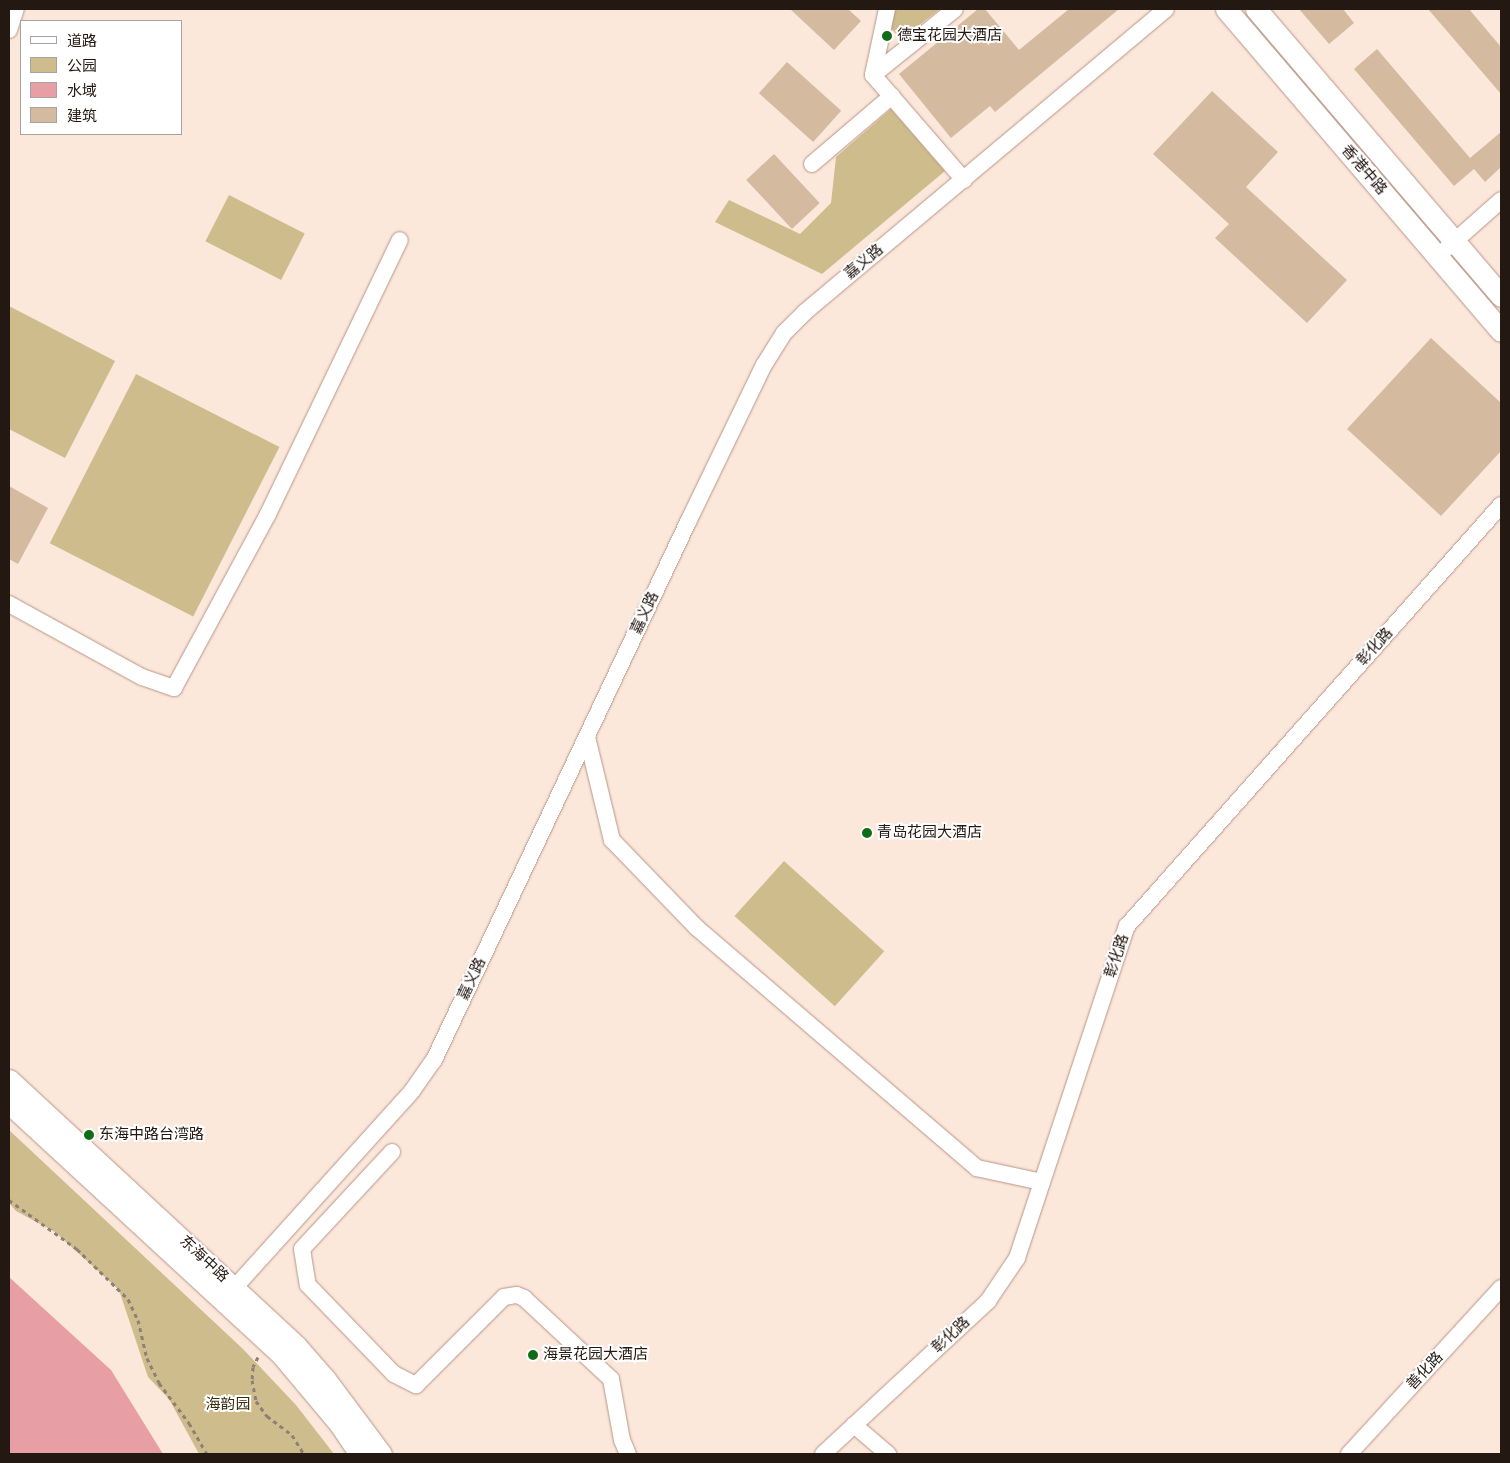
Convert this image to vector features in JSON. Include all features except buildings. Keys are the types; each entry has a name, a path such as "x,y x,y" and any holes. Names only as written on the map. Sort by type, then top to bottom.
{"main road":[{"name":"香港中路","path":"1226,9 1501,331"},
{"name":"香港中路","path":"1256,9 1501,296"},
{"name":"东海中路","path":"9,1080 229,1294 267,1342 312,1390 360,1454"},
{"name":"东海中路","path":"9,1102 325,1379 381,1454"}],"street":[{"path":"873,75 887,9"},
{"path":"873,75 955,9"},
{"name":"嘉义路","path":"229,1294 412,1091 434,1060 776,344 805,312 1166,9"},
{"path":"873,75 964,180"},
{"path":"812,164 892,96"},
{"path":"1438,256 1501,200"},
{"path":"9,604 142,677 174,688 267,516 400,240"},
{"name":"彰化路","path":"823,1454 988,1301 1017,1258 1127,926 1501,505"},
{"path":"587,737 612,840 697,928 977,1168 1042,1182"},
{"path":"392,1152 302,1249 308,1286 394,1374 416,1385 504,1297 517,1295 524,1298 611,1380 622,1440 628,1454"},
{"name":"善化路","path":"1349,1454 1501,1288"},
{"path":"854,1425 888,1454"}],"path":[{"path":"9,1200 77,1249 128,1299 138,1320 147,1358 159,1383 189,1422 207,1454"},
{"path":"267,1342 253,1367 256,1401 267,1416 292,1435 304,1454"}],"green space":[{"path":"889,9 940,9 901,39 884,21"},
{"path":"891,109 945,171 822,274 715,222 729,200 800,234 831,203 836,157"},
{"path":"229,195 305,234 281,280 205,241"},
{"path":"9,306 115,361 65,458 9,429"},
{"path":"136,374 279,447 193,616 50,543"},
{"path":"784,861 884,951 835,1006 734,916"},
{"name":"海韵园","path":"9,1130 243,1349 296,1405 334,1454 199,1454 169,1399 148,1377 119,1290 55,1232 16,1211 9,1203"}],"water":[{"path":"9,1277 111,1370 163,1454 9,1454"}],"place":[{"name":"德宝花园大酒店","path":"887,36"},
{"name":"青岛花园大酒店","path":"867,833"},
{"name":"东海中路台湾路","path":"89,1135"},
{"name":"海景花园大酒店","path":"533,1355"}]}
